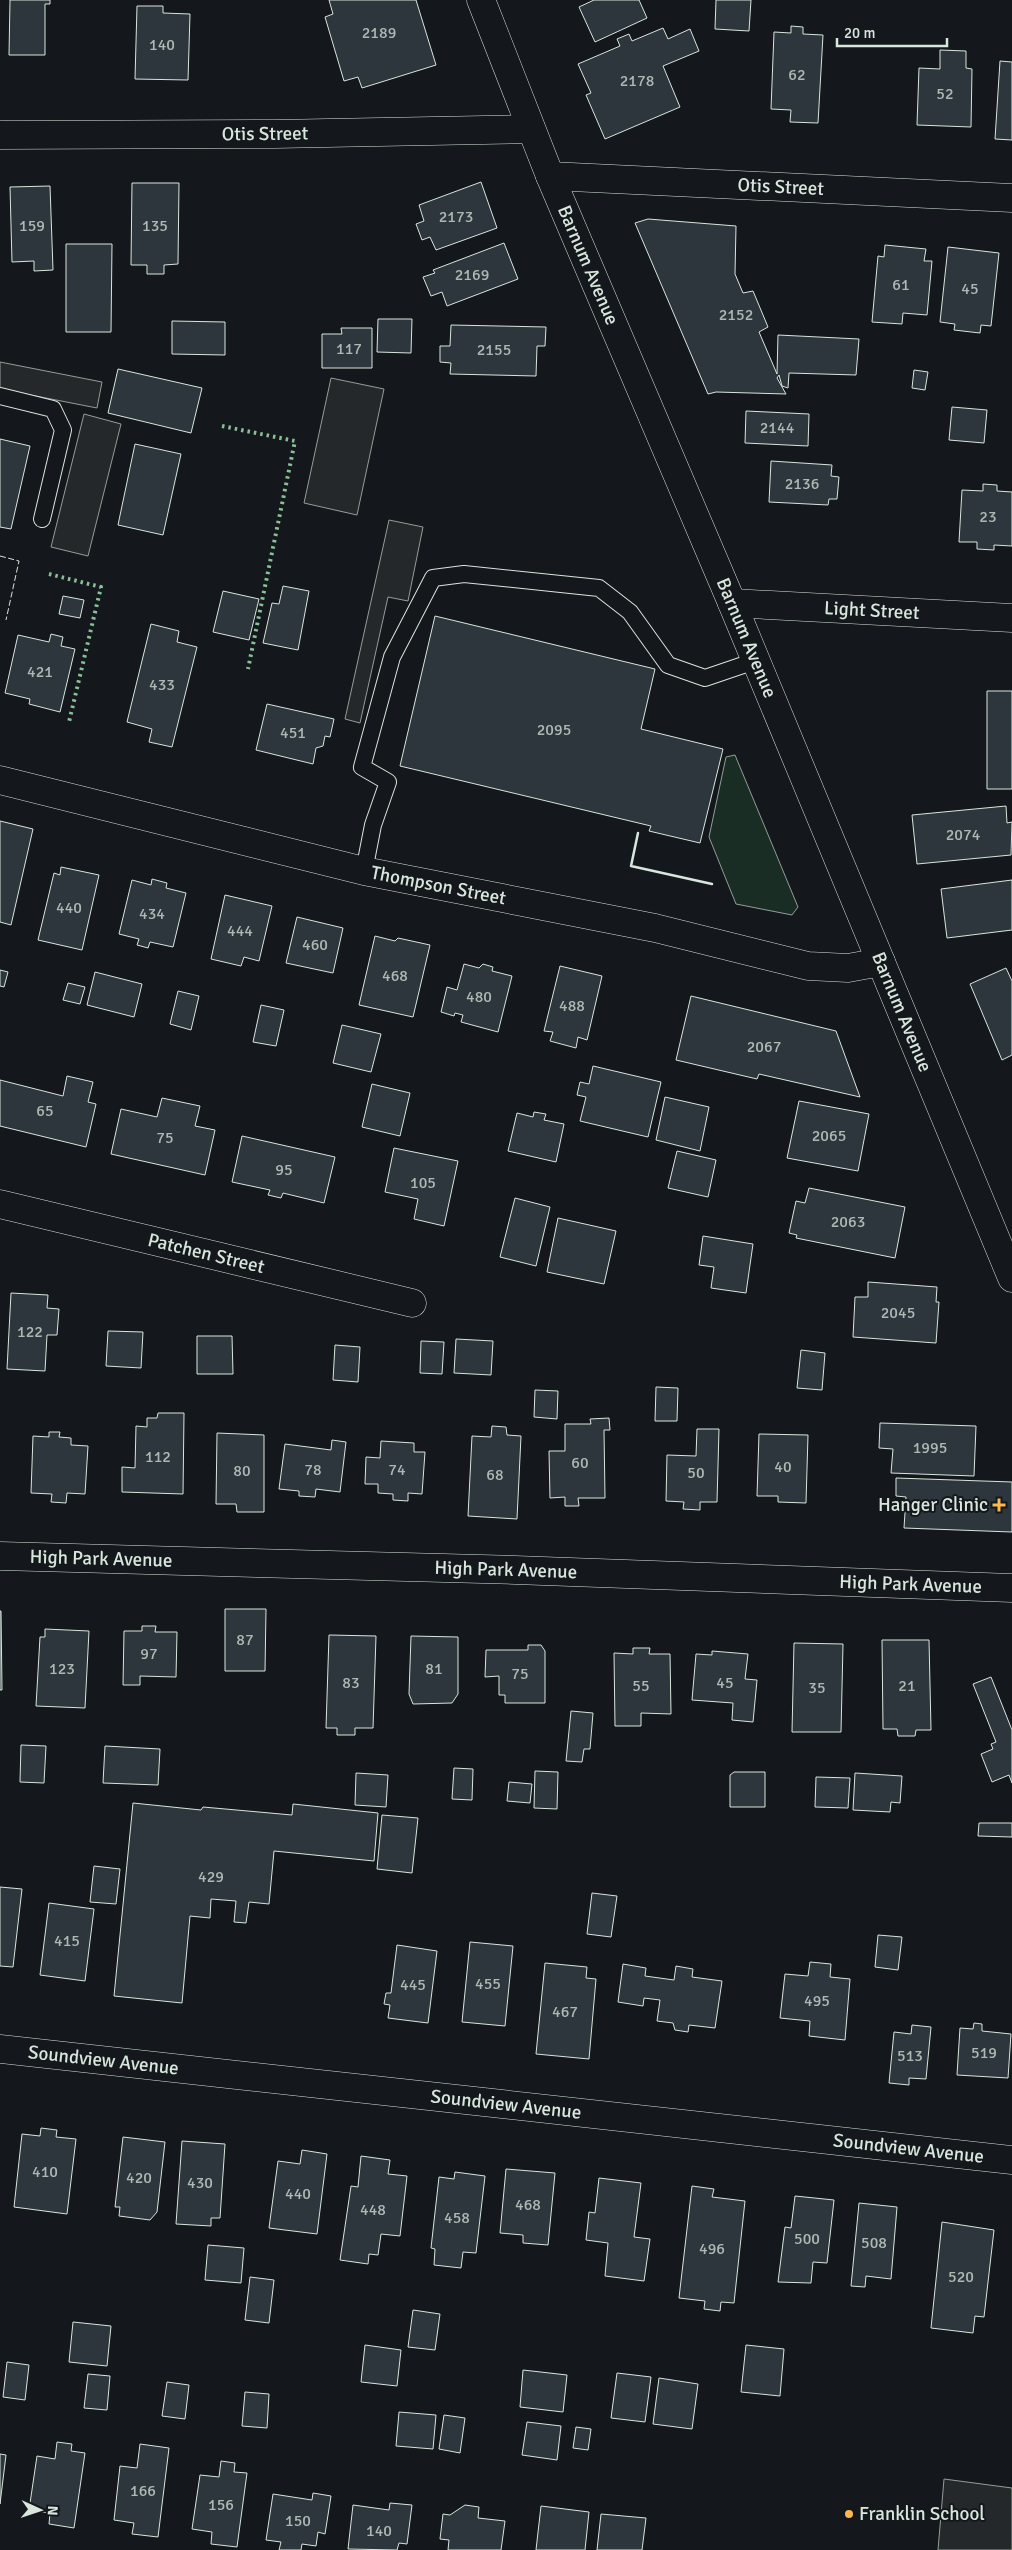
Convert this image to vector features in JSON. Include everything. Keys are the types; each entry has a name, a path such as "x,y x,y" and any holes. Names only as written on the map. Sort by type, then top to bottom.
{"street":[{"name":"Barnum Avenue","path":"481,0 550,176 732,603 1011,1273"},
{"name":"Otis Street","path":"0,135 275,134 531,129"},
{"name":"Otis Street","path":"550,176 1012,198"},
{"name":"Light Street","path":"732,603 1012,618"},
{"name":"Thompson Street","path":"0,780 364,871 655,928 808,966 848,968 881,962"},
{"name":"Patchen Street","path":"0,1204 412,1303"},
{"name":"High Park Avenue","path":"0,1556 515,1570 1012,1588"},
{"name":"Soundview Avenue","path":"0,2049 1012,2160"}],"lane":[{"path":"0,396 54,410 63,430 42,519"},
{"path":"364,871 373,825 388,782 362,767 392,657 433,578 464,574 599,588 630,612 668,665 706,678 755,661"}],"green space":[{"path":"735,755 798,907 792,915 736,904 709,837 726,757"}],"shaded area":[{"path":"0,362 102,382 97,408 0,389"},
{"path":"331,378 384,389 357,515 304,503"},
{"path":"84,414 121,424 88,556 51,547"},
{"path":"389,520 423,527 408,601 388,597 360,723 345,719"},
{"path":"944,2479 1012,2488 1012,2550 938,2550"}],"building":[{"path":"10,0 50,0 50,4 45,4 45,55 9,55"},
{"path":"329,0 416,0 436,65 362,88 358,77 344,81 325,17 333,14"},
{"path":"594,0 639,0 647,18 595,42 579,7"},
{"path":"716,0 751,0 749,31 715,29"},
{"path":"137,6 163,6 163,13 190,14 188,80 135,79"},
{"path":"791,26 803,27 803,34 823,35 818,123 790,122 791,110 771,109 774,32 791,33"},
{"path":"663,28 668,39 690,29 699,51 663,66 680,107 605,139 586,95 591,93 578,64 620,46 617,39 629,34 632,41"},
{"path":"940,50 966,51 966,68 972,69 971,127 917,125 919,68 940,69"},
{"path":"1000,61 1012,62 1012,140 995,139"},
{"path":"481,182 497,228 436,250 430,237 422,240 416,224 424,221 419,205"},
{"path":"132,183 179,183 178,264 164,265 164,274 147,274 147,265 131,265"},
{"path":"50,186 53,270 34,271 34,261 12,262 10,187"},
{"path":"648,219 736,226 735,274 743,293 753,291 768,327 759,332 777,374 778,335 859,339 856,375 789,373 788,388 782,386 779,375 777,378 786,394 716,392 708,394 635,223"},
{"path":"504,243 518,279 447,306 442,292 431,296 423,277 435,273 433,270"},
{"path":"66,244 112,244 111,332 66,332"},
{"path":"885,245 926,249 924,261 932,261 927,315 903,313 902,324 872,322 878,256 884,257"},
{"path":"948,247 999,253 991,326 981,325 980,333 954,330 955,324 940,322"},
{"path":"378,319 412,319 411,353 377,352"},
{"path":"172,321 225,322 225,355 172,354"},
{"path":"451,325 546,327 545,346 537,346 536,376 450,374 451,363 440,362 440,346 450,346"},
{"path":"341,328 372,328 372,368 322,368 322,334 342,334"},
{"path":"118,369 202,388 191,433 108,413"},
{"path":"914,370 928,372 925,390 912,388"},
{"path":"952,407 987,410 984,443 949,440"},
{"path":"746,411 809,414 808,446 745,443"},
{"path":"0,439 30,446 11,529 0,527"},
{"path":"135,444 181,454 163,535 118,525"},
{"path":"771,461 832,465 831,476 839,477 837,499 829,499 828,505 769,502"},
{"path":"983,484 997,485 997,491 1012,492 1012,546 994,545 994,550 977,549 977,542 959,542 962,490 983,491"},
{"path":"283,586 309,591 298,650 263,643 272,603 279,604"},
{"path":"223,591 259,599 249,640 213,632"},
{"path":"63,596 84,600 80,618 59,614"},
{"path":"435,616 655,669 641,729 723,749 700,843 649,831 651,826 400,766"},
{"path":"151,624 179,631 177,642 197,647 172,747 149,742 152,729 127,722"},
{"path":"51,634 63,637 61,646 75,649 60,712 29,704 30,699 5,693 18,635 49,642"},
{"path":"987,691 1012,691 1012,789 987,789"},
{"path":"267,704 334,719 330,737 325,736 323,746 316,748 313,764 256,750"},
{"path":"1006,806 1007,823 1012,822 1011,855 917,864 912,815"},
{"path":"0,821 33,829 11,925 0,922"},
{"path":"61,867 99,875 82,950 38,940 54,873 60,875"},
{"path":"152,879 167,883 166,888 186,893 173,947 150,942 148,948 137,945 139,939 119,934 132,880 151,885"},
{"path":"1012,880 1012,930 947,938 941,889"},
{"path":"225,895 272,906 259,961 244,957 241,966 211,959"},
{"path":"297,917 343,928 333,973 286,963"},
{"path":"375,936 395,941 398,938 430,945 413,1017 359,1005"},
{"path":"464,964 479,968 483,964 493,967 492,971 512,976 498,1032 461,1022 463,1015 455,1013 454,1016 441,1012 447,987 457,990"},
{"path":"560,966 602,976 587,1040 578,1037 576,1048 550,1041 553,1032 544,1031"},
{"path":"1006,968 1012,981 1012,1055 1002,1060 970,984"},
{"path":"0,970 8,972 4,987 0,986"},
{"path":"95,972 142,984 134,1017 87,1005"},
{"path":"68,983 85,987 80,1004 63,1000"},
{"path":"178,991 199,996 191,1030 170,1024"},
{"path":"691,996 836,1031 860,1097 759,1074 757,1079 676,1060"},
{"path":"261,1005 284,1010 276,1046 253,1042"},
{"path":"342,1025 381,1034 371,1072 333,1063"},
{"path":"593,1066 661,1082 648,1137 580,1121 586,1097 577,1095 580,1082 589,1084"},
{"path":"67,1076 93,1082 88,1102 96,1104 86,1147 0,1126 0,1080 63,1096"},
{"path":"372,1084 410,1093 400,1136 362,1127"},
{"path":"665,1097 709,1107 700,1151 656,1140"},
{"path":"162,1098 200,1106 195,1126 215,1130 205,1175 111,1154 121,1109 157,1117"},
{"path":"799,1101 869,1114 858,1171 787,1158"},
{"path":"534,1112 546,1114 544,1120 564,1124 556,1162 508,1151 517,1113 533,1117"},
{"path":"242,1136 335,1157 324,1203 283,1193 281,1198 268,1195 270,1190 232,1182"},
{"path":"394,1148 458,1161 444,1226 414,1219 418,1199 385,1192"},
{"path":"677,1151 716,1160 708,1197 668,1188"},
{"path":"809,1188 905,1207 895,1258 796,1238 797,1235 789,1233 796,1201 805,1203"},
{"path":"515,1198 550,1207 536,1266 500,1257"},
{"path":"558,1218 616,1231 604,1284 547,1272"},
{"path":"703,1236 753,1244 746,1293 711,1288 714,1267 699,1265"},
{"path":"868,1282 937,1287 936,1302 939,1302 936,1343 853,1337 855,1297 868,1297"},
{"path":"11,1293 48,1295 47,1308 59,1309 57,1335 47,1335 45,1371 7,1369"},
{"path":"108,1331 143,1332 141,1368 106,1366"},
{"path":"197,1336 232,1336 233,1374 197,1374"},
{"path":"456,1339 493,1341 491,1375 454,1373"},
{"path":"421,1341 444,1342 442,1374 420,1373"},
{"path":"335,1345 360,1347 358,1382 333,1380"},
{"path":"801,1350 825,1353 822,1390 797,1388"},
{"path":"656,1387 678,1388 677,1421 655,1421"},
{"path":"535,1390 558,1391 557,1419 534,1417"},
{"path":"158,1413 184,1413 183,1494 122,1492 122,1467 135,1468 136,1426 147,1427 147,1418 157,1418"},
{"path":"609,1418 610,1430 604,1430 605,1498 578,1498 579,1506 565,1506 565,1497 550,1498 549,1451 565,1451 565,1424 591,1424 590,1419"},
{"path":"880,1423 976,1426 974,1476 891,1473 893,1449 879,1448"},
{"path":"492,1426 506,1427 507,1435 521,1436 517,1519 468,1516 472,1436 491,1437"},
{"path":"697,1429 719,1429 717,1502 700,1502 700,1510 683,1509 684,1502 666,1501 667,1455 696,1456"},
{"path":"49,1432 60,1432 59,1437 71,1438 71,1445 88,1446 85,1494 67,1493 66,1503 51,1502 52,1494 31,1493 33,1436 49,1437"},
{"path":"217,1433 264,1435 264,1512 237,1512 236,1504 216,1504"},
{"path":"759,1434 808,1435 806,1503 778,1502 778,1496 757,1496"},
{"path":"332,1440 346,1442 340,1492 316,1489 315,1497 299,1496 299,1491 279,1489 285,1444 331,1450"},
{"path":"381,1441 414,1443 414,1452 425,1452 422,1494 408,1493 408,1501 393,1500 393,1494 378,1493 378,1484 365,1484 366,1457 380,1458"},
{"path":"896,1478 1012,1482 1012,1532 904,1528 906,1497 896,1496"},
{"path":"225,1609 266,1609 265,1671 225,1671"},
{"path":"1,1611 2,1690 0,1690"},
{"path":"142,1626 156,1626 155,1632 177,1632 176,1677 140,1676 140,1685 123,1685 124,1631 142,1631"},
{"path":"45,1629 89,1631 85,1708 36,1706 40,1637 45,1637"},
{"path":"329,1635 376,1636 373,1728 355,1728 355,1735 337,1735 337,1728 326,1728"},
{"path":"411,1636 458,1637 458,1694 452,1703 413,1704 409,1694"},
{"path":"882,1640 929,1640 931,1730 916,1730 915,1736 898,1736 897,1729 883,1729"},
{"path":"794,1643 843,1644 841,1732 792,1732"},
{"path":"528,1645 541,1645 545,1651 545,1703 505,1703 505,1695 499,1695 499,1676 485,1677 486,1650 528,1650"},
{"path":"633,1648 650,1648 649,1654 670,1654 671,1714 641,1713 641,1726 615,1726 614,1653 633,1654"},
{"path":"712,1651 748,1654 745,1679 757,1680 753,1722 732,1720 733,1703 692,1700 696,1654 712,1655"},
{"path":"991,1677 1012,1730 1012,1783 1009,1775 992,1782 981,1754 993,1749 991,1744 996,1742 973,1684"},
{"path":"571,1711 593,1713 590,1749 584,1749 582,1762 566,1761"},
{"path":"21,1745 46,1746 44,1783 20,1782"},
{"path":"105,1746 160,1749 158,1785 103,1783"},
{"path":"454,1768 473,1769 472,1800 452,1799"},
{"path":"535,1771 558,1772 557,1809 534,1808"},
{"path":"734,1772 765,1772 765,1807 730,1807 730,1775"},
{"path":"356,1773 388,1775 386,1807 355,1805"},
{"path":"855,1773 902,1776 900,1803 891,1802 890,1812 853,1810"},
{"path":"816,1777 850,1778 848,1808 815,1807"},
{"path":"509,1782 532,1784 530,1803 507,1801"},
{"path":"133,1803 201,1810 203,1807 292,1815 293,1804 378,1813 374,1861 274,1851 269,1904 249,1902 246,1923 234,1922 236,1901 211,1899 210,1918 190,1916 182,2003 114,1996"},
{"path":"382,1815 418,1818 412,1873 377,1869"},
{"path":"979,1823 1012,1823 1012,1837 978,1836"},
{"path":"94,1866 120,1869 116,1904 90,1902"},
{"path":"0,1887 22,1889 13,1967 0,1966"},
{"path":"592,1893 617,1896 611,1937 587,1934"},
{"path":"49,1903 94,1909 85,1981 40,1975"},
{"path":"878,1935 902,1937 898,1970 875,1967"},
{"path":"470,1942 513,1946 505,2026 462,2022"},
{"path":"397,1945 437,1951 428,2023 388,2018 390,2005 384,2004 386,1993 391,1993"},
{"path":"810,1962 831,1964 830,1977 850,1979 845,2040 809,2036 810,2021 780,2018 785,1974 808,1976"},
{"path":"545,1963 587,1967 586,1978 596,1979 589,2059 536,2054"},
{"path":"623,1964 646,1968 645,1976 674,1980 676,1966 693,1969 692,1977 722,1981 715,2028 689,2025 688,2032 675,2030 673,2023 657,2021 660,2000 644,1998 643,2006 618,2002"},
{"path":"974,2023 982,2024 982,2031 1011,2034 1008,2078 957,2075 960,2028 973,2029"},
{"path":"912,2025 931,2027 926,2079 909,2078 909,2085 889,2083 894,2032 911,2034"},
{"path":"41,2128 57,2130 56,2137 76,2139 67,2214 14,2207 22,2134 40,2136"},
{"path":"123,2137 165,2142 157,2212 150,2220 119,2216 120,2207 115,2207"},
{"path":"182,2141 225,2144 220,2218 211,2218 211,2226 176,2224"},
{"path":"302,2150 327,2154 317,2234 269,2228 278,2161 300,2164"},
{"path":"361,2156 390,2160 388,2174 407,2176 400,2236 381,2234 378,2255 369,2254 368,2264 340,2260 351,2186 358,2187"},
{"path":"506,2169 555,2173 548,2245 523,2243 523,2235 500,2233"},
{"path":"455,2172 485,2176 476,2253 463,2252 461,2268 434,2265 435,2249 431,2248 439,2177 454,2179"},
{"path":"599,2178 641,2183 634,2237 650,2239 644,2281 605,2276 608,2243 586,2240 589,2212 595,2213"},
{"path":"692,2186 714,2189 712,2197 745,2201 734,2303 721,2302 720,2311 704,2309 705,2301 679,2298"},
{"path":"795,2196 834,2200 827,2263 813,2262 811,2283 778,2282 785,2227 791,2228"},
{"path":"859,2203 897,2207 891,2279 866,2276 865,2287 851,2286"},
{"path":"942,2222 994,2230 984,2317 975,2316 973,2333 931,2328"},
{"path":"208,2245 244,2248 241,2283 205,2280"},
{"path":"250,2277 274,2280 269,2323 245,2320"},
{"path":"413,2310 440,2314 435,2350 408,2347"},
{"path":"73,2322 111,2326 107,2366 69,2362"},
{"path":"365,2345 401,2350 397,2386 361,2382"},
{"path":"746,2345 784,2349 780,2396 741,2392"},
{"path":"7,2362 29,2365 25,2400 3,2397"},
{"path":"523,2370 567,2375 563,2412 520,2407"},
{"path":"617,2373 651,2377 645,2422 611,2418"},
{"path":"88,2374 110,2376 107,2410 84,2408"},
{"path":"659,2378 698,2384 692,2429 653,2424"},
{"path":"167,2382 189,2385 185,2419 162,2416"},
{"path":"245,2392 269,2394 267,2428 242,2426"},
{"path":"399,2412 436,2415 433,2449 396,2446"},
{"path":"444,2415 465,2418 460,2453 439,2449"},
{"path":"527,2422 561,2426 557,2460 522,2455"},
{"path":"576,2427 591,2429 588,2450 573,2448"},
{"path":"57,2442 72,2444 71,2451 85,2453 74,2528 49,2524 50,2513 29,2510 37,2456 55,2459"},
{"path":"140,2444 169,2448 158,2537 132,2534 134,2523 114,2520 120,2466 137,2468"},
{"path":"0,2454 6,2455 0,2504"},
{"path":"221,2461 235,2463 234,2472 247,2473 237,2547 211,2544 212,2532 192,2529 200,2475 219,2477"},
{"path":"313,2493 331,2496 325,2534 318,2532 316,2546 302,2544 301,2550 279,2550 281,2542 266,2540 273,2494 312,2500"},
{"path":"390,2503 412,2505 407,2544 399,2543 397,2550 348,2549 353,2505 389,2510"},
{"path":"465,2505 479,2507 478,2518 505,2521 501,2550 448,2550 449,2540 440,2539 443,2514 450,2515"},
{"path":"541,2506 589,2512 585,2550 536,2550"},
{"path":"601,2514 646,2518 642,2550 597,2550"}],"hedge":[{"path":"222,426 295,441 248,669"},
{"path":"49,574 101,587 69,722"}],"fence":[{"path":"0,556 19,561 6,620"}],"wall":[{"path":"638,833 631,866 712,884"}],"place":[{"name":"Hanger Clinic","path":"999,1505"},
{"name":"Franklin School","path":"849,2514"}]}
